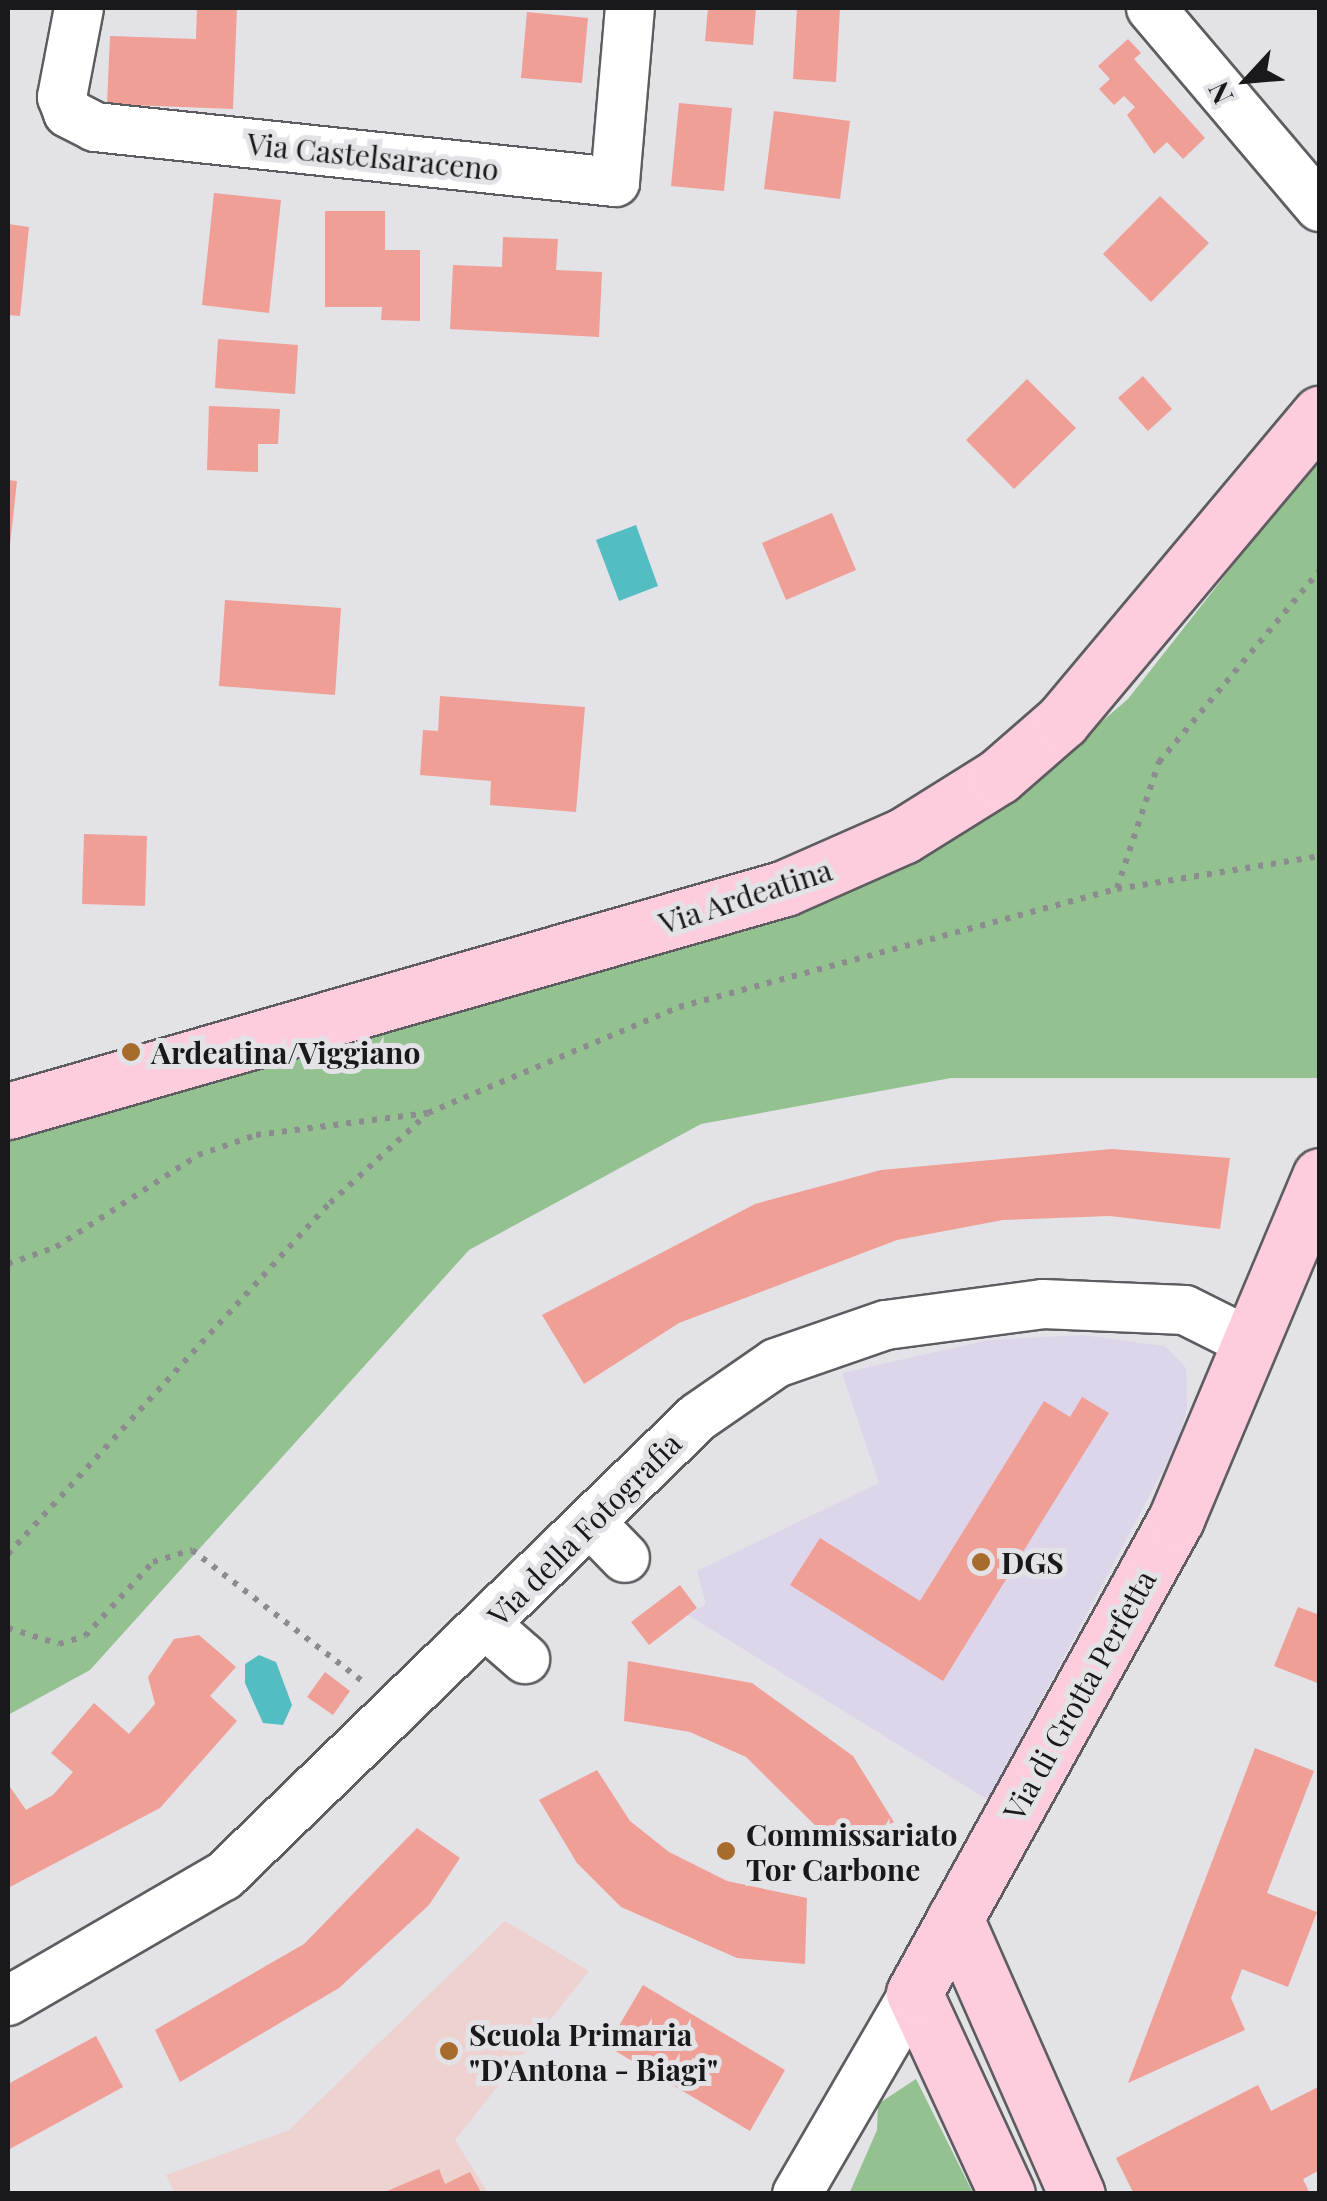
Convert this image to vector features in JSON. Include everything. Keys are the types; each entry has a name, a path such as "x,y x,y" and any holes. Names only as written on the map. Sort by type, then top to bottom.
{"main road":[{"name":"Via Ardeatina","path":"8,1110 785,888 925,824 1062,720 1320,414"},
{"name":"Via di Grotta Perfetta","path":"914,1993 1129,1610 1253,1344 1320,1176"},
{"path":"955,1918 1077,2194"},
{"path":"914,1993 1007,2194"}],"street":[{"name":"Via Castelsaraceno","path":"79,8 62,97 68,113 95,127 614,182 630,8"},
{"path":"1150,8 1320,207"},
{"name":"Via della Fotografia","path":"8,2001 224,1876 735,1386 853,1333 984,1309 1130,1306 1214,1318 1253,1344"},
{"path":"590,1522 624,1558"},
{"path":"486,1625 525,1659"},
{"name":"Via di Grotta Perfetta","path":"797,2194 914,1993"}],"path":[{"path":"1117,889 1159,762 1320,570"},
{"path":"8,1264 56,1247 234,1142 428,1113 679,1007 1117,889 1320,856"},
{"path":"8,1554 355,1176 428,1113"},
{"path":"8,1628 59,1644 85,1636 153,1562 192,1550 399,1709"}],"shaded area":[{"path":"1082,1335 1165,1346 1186,1368 1187,1408 1179,1440 988,1800 688,1615 706,1604 697,1571 879,1483 842,1373 989,1340"},
{"name":"Scuola Primaria \"D'Antona - Biagi\"","path":"505,1921 589,1971 455,2140 488,2193 175,2193 166,2175 289,2130"}],"green space":[{"path":"1319,456 1319,1078 951,1078 701,1124 469,1250 90,1670 8,1715 8,1140 712,936 868,877 1001,808 1128,699"},
{"path":"916,2079 973,2193 849,2194 877,2130 878,2104"}],"water":[{"path":"636,525 658,586 619,601 596,540"},
{"path":"259,1655 276,1662 292,1705 283,1725 263,1723 245,1683 245,1664"}],"building":[{"path":"197,8 237,8 233,109 107,104 110,36 196,39"},
{"path":"708,8 756,8 753,45 705,41"},
{"path":"797,8 840,8 836,82 793,79"},
{"path":"527,12 588,18 582,83 521,78"},
{"path":"1128,39 1141,53 1134,59 1205,138 1183,159 1167,142 1154,154 1127,115 1135,107 1124,96 1114,105 1099,89 1110,79 1098,66"},
{"path":"679,103 732,108 724,191 671,186"},
{"path":"774,111 850,121 840,199 764,189"},
{"path":"214,193 281,200 269,313 202,305"},
{"path":"1160,196 1209,243 1151,302 1103,254"},
{"path":"325,211 385,211 385,250 420,250 420,321 381,320 382,307 325,307"},
{"path":"8,224 29,227 20,316 8,315"},
{"path":"503,237 558,239 556,270 602,272 599,337 450,329 453,265 502,267"},
{"path":"218,339 298,345 295,394 215,388"},
{"path":"1143,376 1172,409 1148,431 1118,398"},
{"path":"1027,379 1076,428 1014,489 966,440"},
{"path":"209,406 280,409 278,444 258,444 258,472 207,470"},
{"path":"8,480 17,481 10,545 8,545"},
{"path":"832,513 856,570 786,600 762,543"},
{"path":"225,600 341,608 335,695 219,686"},
{"path":"440,696 585,707 576,812 490,805 491,781 420,775 423,730 438,731"},
{"path":"84,834 147,836 145,906 82,904"},
{"path":"1112,1149 1230,1158 1220,1229 1110,1216 1003,1220 897,1240 679,1323 584,1384 542,1315 755,1204 881,1170"},
{"name":"DGS","path":"1082,1397 1109,1413 943,1681 790,1585 820,1538 920,1601 1044,1401 1070,1417"},
{"path":"680,1585 697,1608 649,1645 631,1622"},
{"path":"1298,1607 1320,1615 1320,1684 1274,1666"},
{"path":"199,1635 236,1667 210,1696 237,1721 160,1808 8,1888 8,1784 26,1810 53,1795 73,1772 51,1753 94,1703 129,1734 155,1704 148,1677 174,1639"},
{"path":"628,1661 752,1683 853,1756 894,1822 837,1847 746,1757 690,1732 624,1721"},
{"path":"325,1672 350,1691 333,1715 307,1697"},
{"path":"1255,1748 1314,1771 1267,1893 1317,1912 1288,1987 1242,1969 1231,1998 1245,2030 1128,2083"},
{"path":"597,1770 630,1821 669,1852 727,1881 807,1898 805,1964 737,1958 621,1907 577,1863 539,1800"},
{"path":"417,1828 460,1858 429,1905 339,1988 180,2082 155,2030 304,1944"},
{"path":"643,1985 785,2070 750,2131 607,2046"},
{"path":"96,2036 123,2087 8,2150 8,2084"},
{"path":"1258,2085 1271,2111 1320,2086 1320,2170 1303,2179 1310,2194 1134,2194 1116,2158"},
{"path":"439,2169 445,2184 470,2172 482,2194 380,2194"}],"place":[{"name":"Ardeatina/Viggiano","path":"131,1052"},
{"name":"DGS","path":"981,1562"},
{"name":"Commissariato Tor Carbone","path":"726,1851"},
{"name":"Scuola Primaria \"D'Antona - Biagi\"","path":"449,2051"}]}
